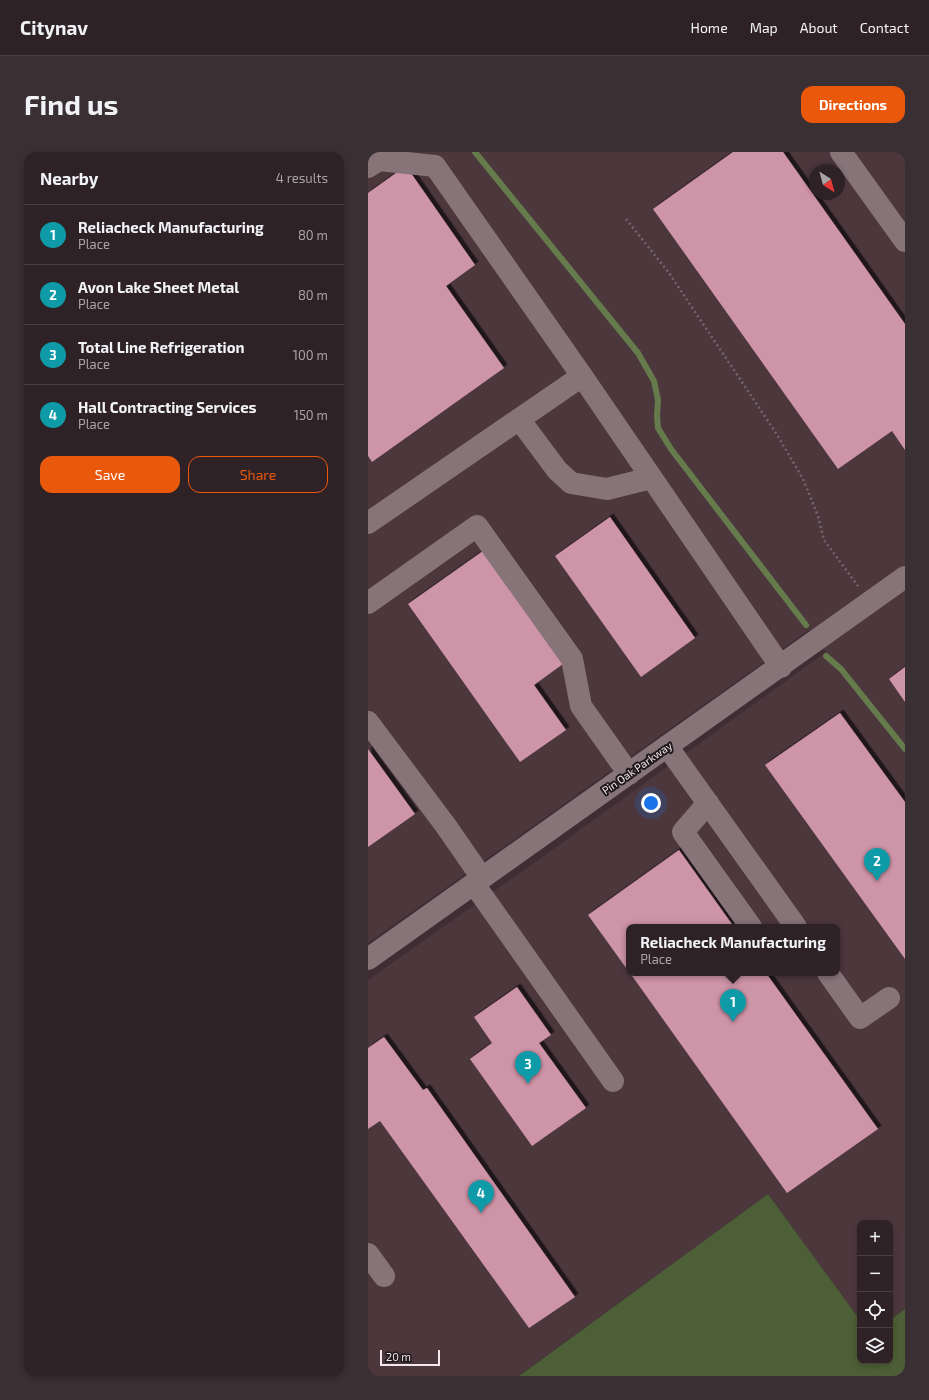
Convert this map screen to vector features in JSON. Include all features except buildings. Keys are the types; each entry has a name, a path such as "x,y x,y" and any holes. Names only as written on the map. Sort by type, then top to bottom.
{"street":[{"path":"841,152 905,241"},
{"path":"368,167 379,160 435,166 582,376 781,667"},
{"path":"368,523 582,376"},
{"path":"519,419 557,470 571,484 607,489 651,478"},
{"path":"368,603 477,526 572,659 582,706 629,774"},
{"name":"Pin Oak Parkway","path":"368,959 781,667 905,577"},
{"path":"368,722 446,826 478,881 613,1081"},
{"path":"668,746 794,924"},
{"path":"708,803 683,832 749,924"},
{"path":"830,976 860,1018 889,998"},
{"path":"368,1254 384,1276"}],"path":[{"path":"626,219 669,273 776,433 803,479 818,516 824,540 871,602"}],"shaded area":[{"path":"368,152 905,152 905,1309 893,1318 893,1220 857,1220 857,1316 768,1194 518,1376 368,1376 368,980 530,866 826,652 809,630 368,943"}],"green space":[{"path":"768,1194 857,1316 857,1364 893,1364 893,1318 905,1309 905,1376 519,1376"}],"waterway":[{"path":"475,152 638,353 654,381 658,400 658,428 671,449 806,625"},
{"path":"826,656 841,669 905,749"}],"place":[{"name":"Avon Lake Sheet Metal","path":"877,881"},
{"name":"Reliacheck Manufacturing","path":"733,1022"},
{"name":"Total Line Refrigeration","path":"528,1084"},
{"name":"Hall Contracting Services","path":"481,1213"}]}
